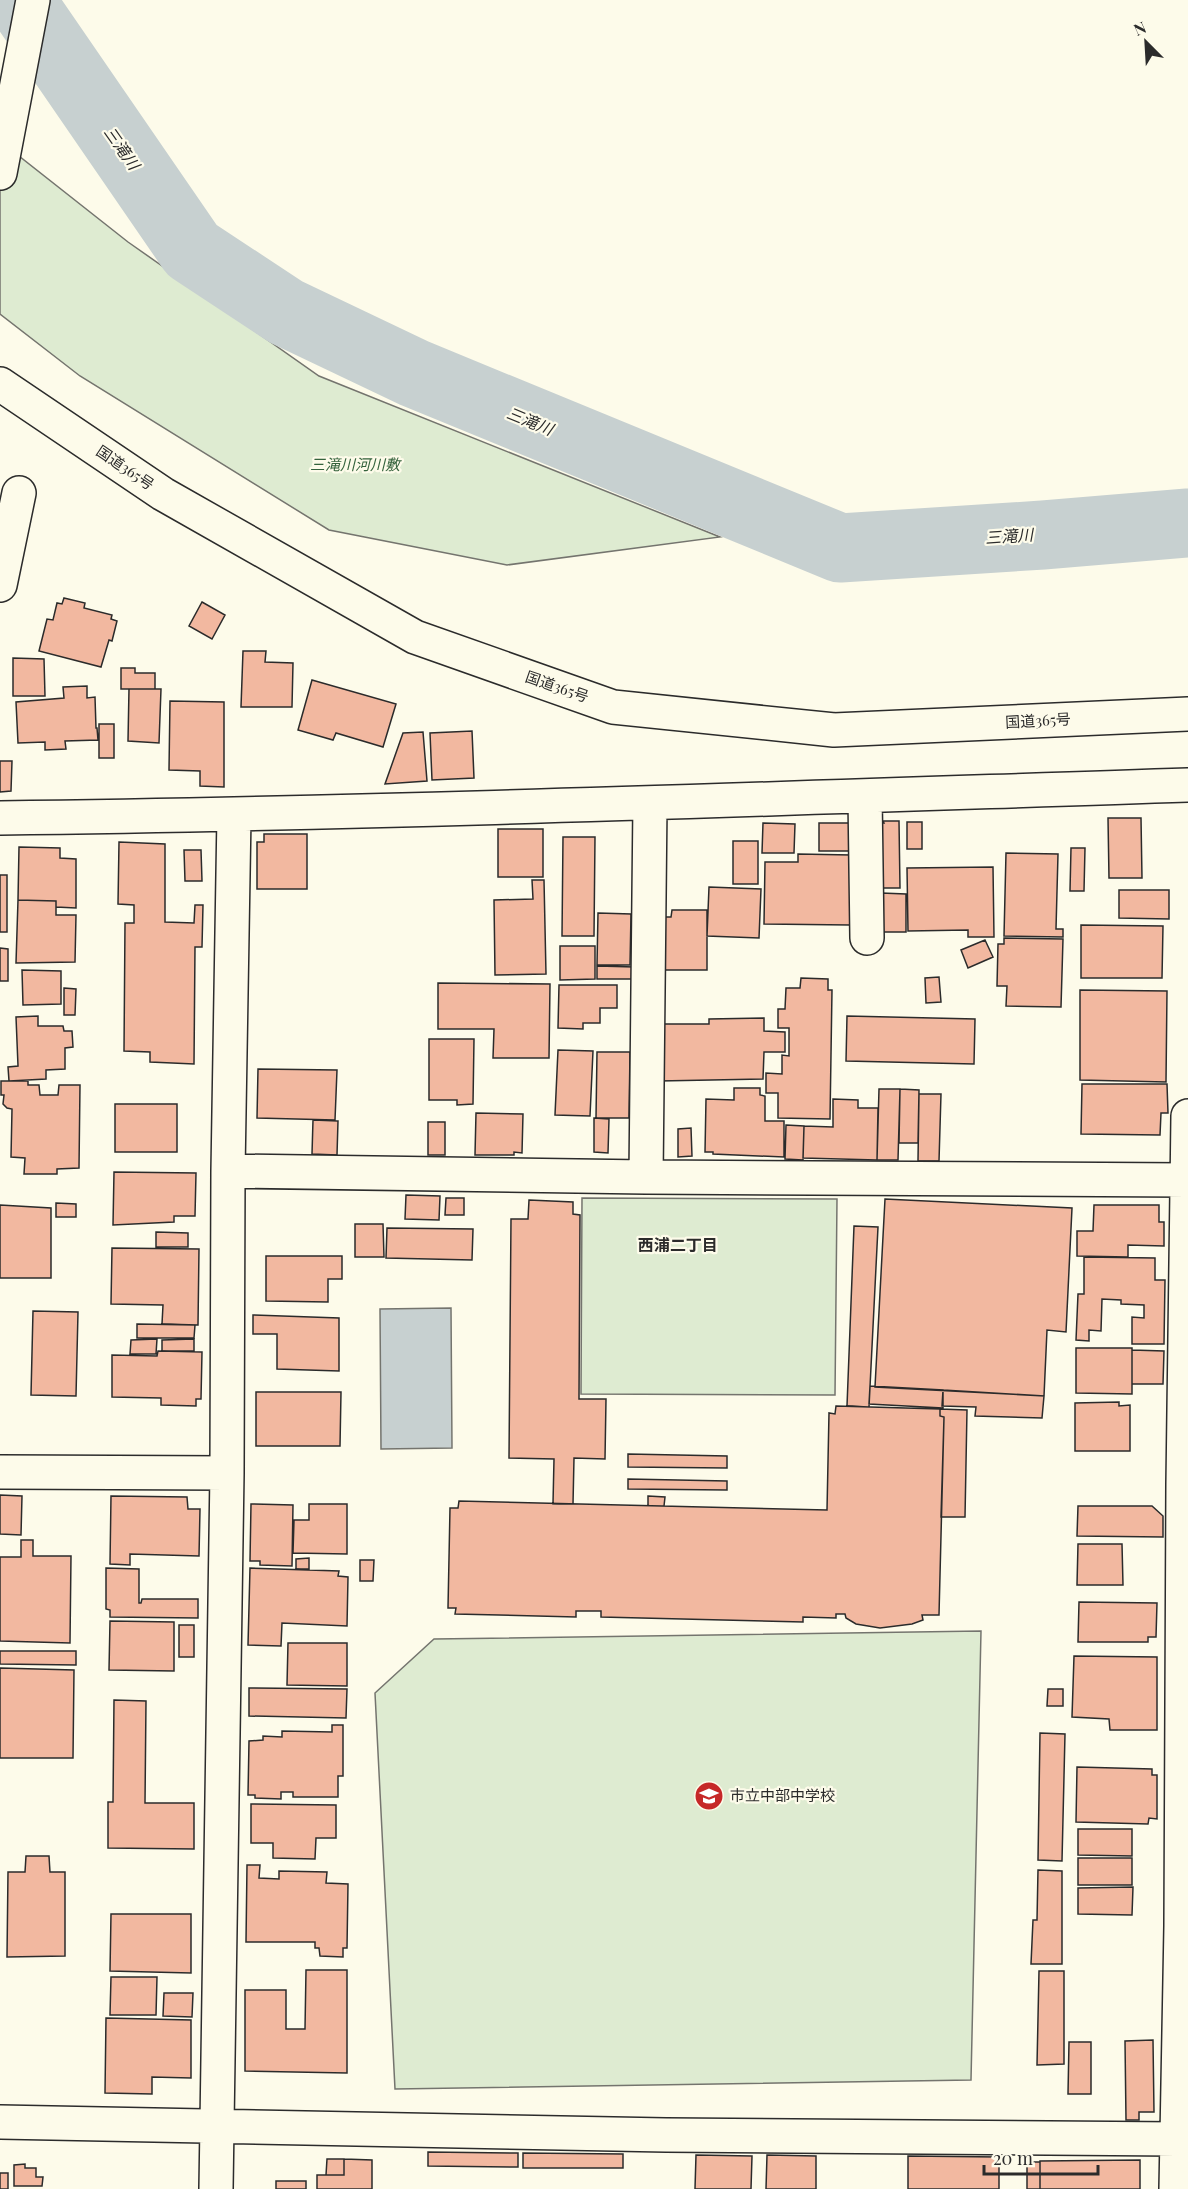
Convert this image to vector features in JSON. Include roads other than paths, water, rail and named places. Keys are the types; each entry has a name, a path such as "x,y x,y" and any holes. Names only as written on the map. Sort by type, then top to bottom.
{"main road":[{"path":"0,173 33,0"},
{"name":"国道365号","path":"0,384 163,494 415,637 613,706 834,730 1188,714"},
{"path":"0,585 19,493"},
{"path":"0,818 234,815 1188,785"},
{"path":"865,796 867,938"},
{"path":"645,1178 650,803"},
{"path":"216,2189 234,815"},
{"path":"1176,2189 1185,1807 1188,1116"},
{"path":"228,1171 645,1178 1187,1180"},
{"path":"0,1472 227,1473"},
{"path":"0,2122 666,2135 1177,2139"}],"waterway":[{"name":"三滝川","path":"20,0 192,250 286,312 414,373 840,548 1188,523"}],"place":[{"name":"市立中部中学校","path":"709,1796"}],"district":[{"name":"西浦二丁目","path":"678,1245"}],"park label":[{"name":"三滝川河川敷","path":"355,465"}]}
